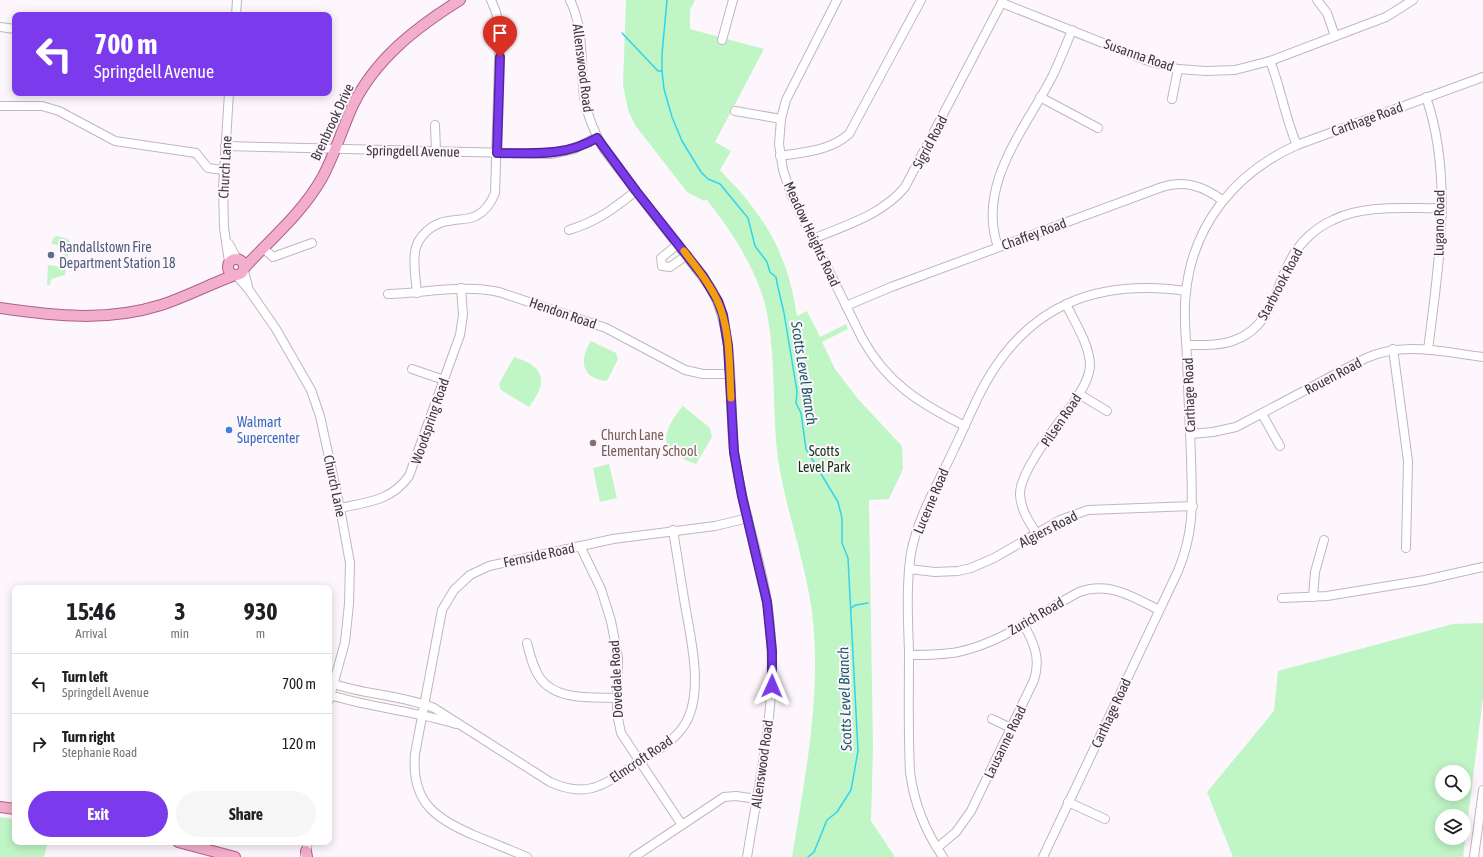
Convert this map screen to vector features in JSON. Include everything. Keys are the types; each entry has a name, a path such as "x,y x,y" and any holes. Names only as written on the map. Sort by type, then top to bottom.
{"main road":[{"name":"Brenbrook Drive","path":"0,308 62,316 116,315 138,311 171,301 216,282 261,250 295,216 322,178 336,149 354,104 364,85 385,59 414,31 460,0"},
{"path":"0,807 12,809"},
{"path":"189,845 235,857"}],"street":[{"path":"236,12 237,0"},
{"path":"417,293 415,252 421,237 427,230 441,222 467,219 482,212 488,206 496,193 500,30 496,12 491,0"},
{"name":"Allenswood Road","path":"570,0 579,28 583,87 587,110 597,138 711,288 723,315 727,335 734,452 767,602 772,651 771,698 757,799 747,857"},
{"path":"722,40 733,0"},
{"name":"Meadow Heights Road","path":"837,0 793,83 786,100 781,119 780,156 786,181 868,349 894,381 932,410 965,426"},
{"path":"780,156 824,148 841,140 849,134 921,0"},
{"path":"1316,0 1327,13 1336,36"},
{"name":"Susanna Road","path":"1003,1 1151,62 1178,69 1221,71 1253,66 1270,61 1386,17 1413,0"},
{"name":"Sigrid Road","path":"813,239 880,210 898,196 906,187 1003,1"},
{"path":"0,27 12,29"},
{"path":"998,247 992,225 996,189 1007,156 1053,75 1072,30"},
{"path":"1270,61 1281,90 1288,123 1297,145"},
{"path":"1172,99 1178,69"},
{"name":"Carthage Road","path":"1042,857 1160,610 1188,545 1192,506 1185,308 1186,292 1192,259 1204,228 1222,200 1235,186 1258,166 1297,145 1483,77"},
{"name":"Church Lane","path":"229,96 223,170 223,213 227,241 237,267 249,290 276,329 311,390 320,416 350,563 349,604 345,642 332,691"},
{"path":"1040,97 1098,128"},
{"name":"Lugano Road","path":"1426,97 1433,118 1438,143 1441,208 1440,252 1428,350"},
{"path":"0,106 14,107 34,105 50,108 115,141 196,153 208,168 223,170"},
{"path":"735,111 781,119"},
{"path":"435,124 436,151"},
{"name":"Springdell Avenue","path":"225,146 551,154 585,145 597,138"},
{"name":"Chaffey Road","path":"846,306 891,287 1171,184 1192,184 1211,191 1222,200"},
{"path":"569,230 586,225 604,216 636,191"},
{"name":"Starbrook Road","path":"1187,345 1226,343 1243,336 1252,330 1268,312 1284,273 1298,247 1324,224 1334,219 1358,212 1441,208"},
{"path":"261,250 273,257 312,243"},
{"path":"678,244 661,258 662,266 670,267 686,255"},
{"name":"Hendon Road","path":"388,294 417,293 461,288 486,289 499,292 606,328 685,370 703,374 729,374"},
{"name":"Woodspring Road","path":"340,508 378,500 397,490 404,483 414,465 444,380 462,323 464,305 461,288"},
{"name":"Lucerne Road","path":"943,857 920,815 912,783 909,754 909,569 914,541 925,511 986,382 1003,356 1038,321 1066,304 1090,295 1118,289 1148,288 1186,292"},
{"name":"Pilsen Road","path":"1037,534 1028,519 1021,502 1022,480 1079,394 1089,374 1090,360 1084,341 1066,304"},
{"path":"1393,349 1408,461 1406,548"},
{"name":"Rouen Road","path":"1190,434 1213,432 1236,427 1364,359 1384,351 1393,349 1428,350 1483,357"},
{"path":"412,369 444,380"},
{"path":"1079,394 1107,411"},
{"path":"1262,414 1280,446"},
{"name":"Algiers Road","path":"909,569 935,572 958,571 971,568 994,558 1060,520 1088,510 1192,506"},
{"name":"Fernside Road","path":"528,857 512,854 448,824 432,813 426,805 417,785 414,775 415,754 442,610 448,599 461,583 480,570 489,566 633,535 715,526 748,518"},
{"name":"Elmcroft Road","path":"334,684 362,692 424,704 448,716 550,782 572,789 592,788 603,785 676,736 685,724 692,708 694,666 673,530"},
{"path":"1313,597 1315,572 1324,540"},
{"name":"Dovedale Road","path":"580,546 601,590 611,621 618,658 617,714 621,733 682,825"},
{"path":"1282,598 1313,597 1425,580 1483,567"},
{"name":"Zurich Road","path":"909,655 959,652 991,641 1078,592 1095,587 1113,588 1160,610"},
{"name":"Lausanne Road","path":"937,848 956,832 971,811 1037,671 1035,647 1023,624"},
{"path":"527,643 539,676 549,687 569,695 617,698"},
{"name":"Elmcroft Road","path":"332,698 422,716 463,726"},
{"path":"992,719 1011,728"},
{"path":"1474,857 1481,817 1483,790"},
{"path":"634,857 724,797 736,796 757,799"},
{"path":"1068,802 1105,819"}],"green space":[{"name":"Scotts Level Park","path":"626,0 695,0 690,10 690,29 764,49 715,142 731,151 720,170 754,210 772,238 785,266 794,298 797,316 807,311 820,337 846,324 848,329 822,342 835,369 858,399 902,446 903,469 889,499 869,500 873,747 871,821 895,857 792,857 811,735 815,674 815,643 812,612 805,573 781,478 778,459 772,354 765,303 753,271 726,225 706,199 704,201 687,192 635,125 628,110 623,85"},
{"path":"57,236 68,239 70,242 65,275 51,279 50,285 47,285 48,265 62,267 66,246 51,244 54,237"},
{"path":"591,341 616,353 618,359 607,381 592,377 587,372 585,367 585,355"},
{"path":"514,357 532,365 540,376 541,382 539,389 529,407 501,390 499,384"},
{"path":"683,406 710,428 712,437 696,464 675,454 669,448 666,441 670,425"},
{"path":"609,464 617,498 600,502 593,468"},
{"path":"1483,623 1483,697 1471,793 1471,765 1435,765 1435,801 1470,801 1469,809 1435,809 1435,845 1464,845 1463,857 1233,857 1207,792 1274,711 1278,671 1453,624"},
{"path":"0,817 12,819 12,845 47,845 44,857 0,857"}],"waterway":[{"name":"Scotts Level Branch","path":"667,0 662,71 664,89 672,117 682,141 701,172 708,179 720,184 748,218 755,246 767,262 770,272 776,277 784,313 797,391 796,403 801,413 806,449 838,502 842,518 842,543 848,558 858,751 851,790 837,812 827,820 814,852 808,857"},
{"path":"622,33 658,71 662,71"},
{"path":"851,608 856,605 868,603"}],"slow traffic":[{"path":"684,251 711,288 723,315 728,346 731,398"}],"place":[{"name":"Randallstown Fire Department Station 18","path":"51,255"},
{"name":"Walmart Supercenter","path":"229,430"},
{"name":"Church Lane Elementary School","path":"593,443"}],"route":[{"path":"500,57 497,153 551,154 574,149 597,138 605,151 703,276 718,301 723,315 728,346 734,452 742,496 767,602 772,651 772,686"}]}
